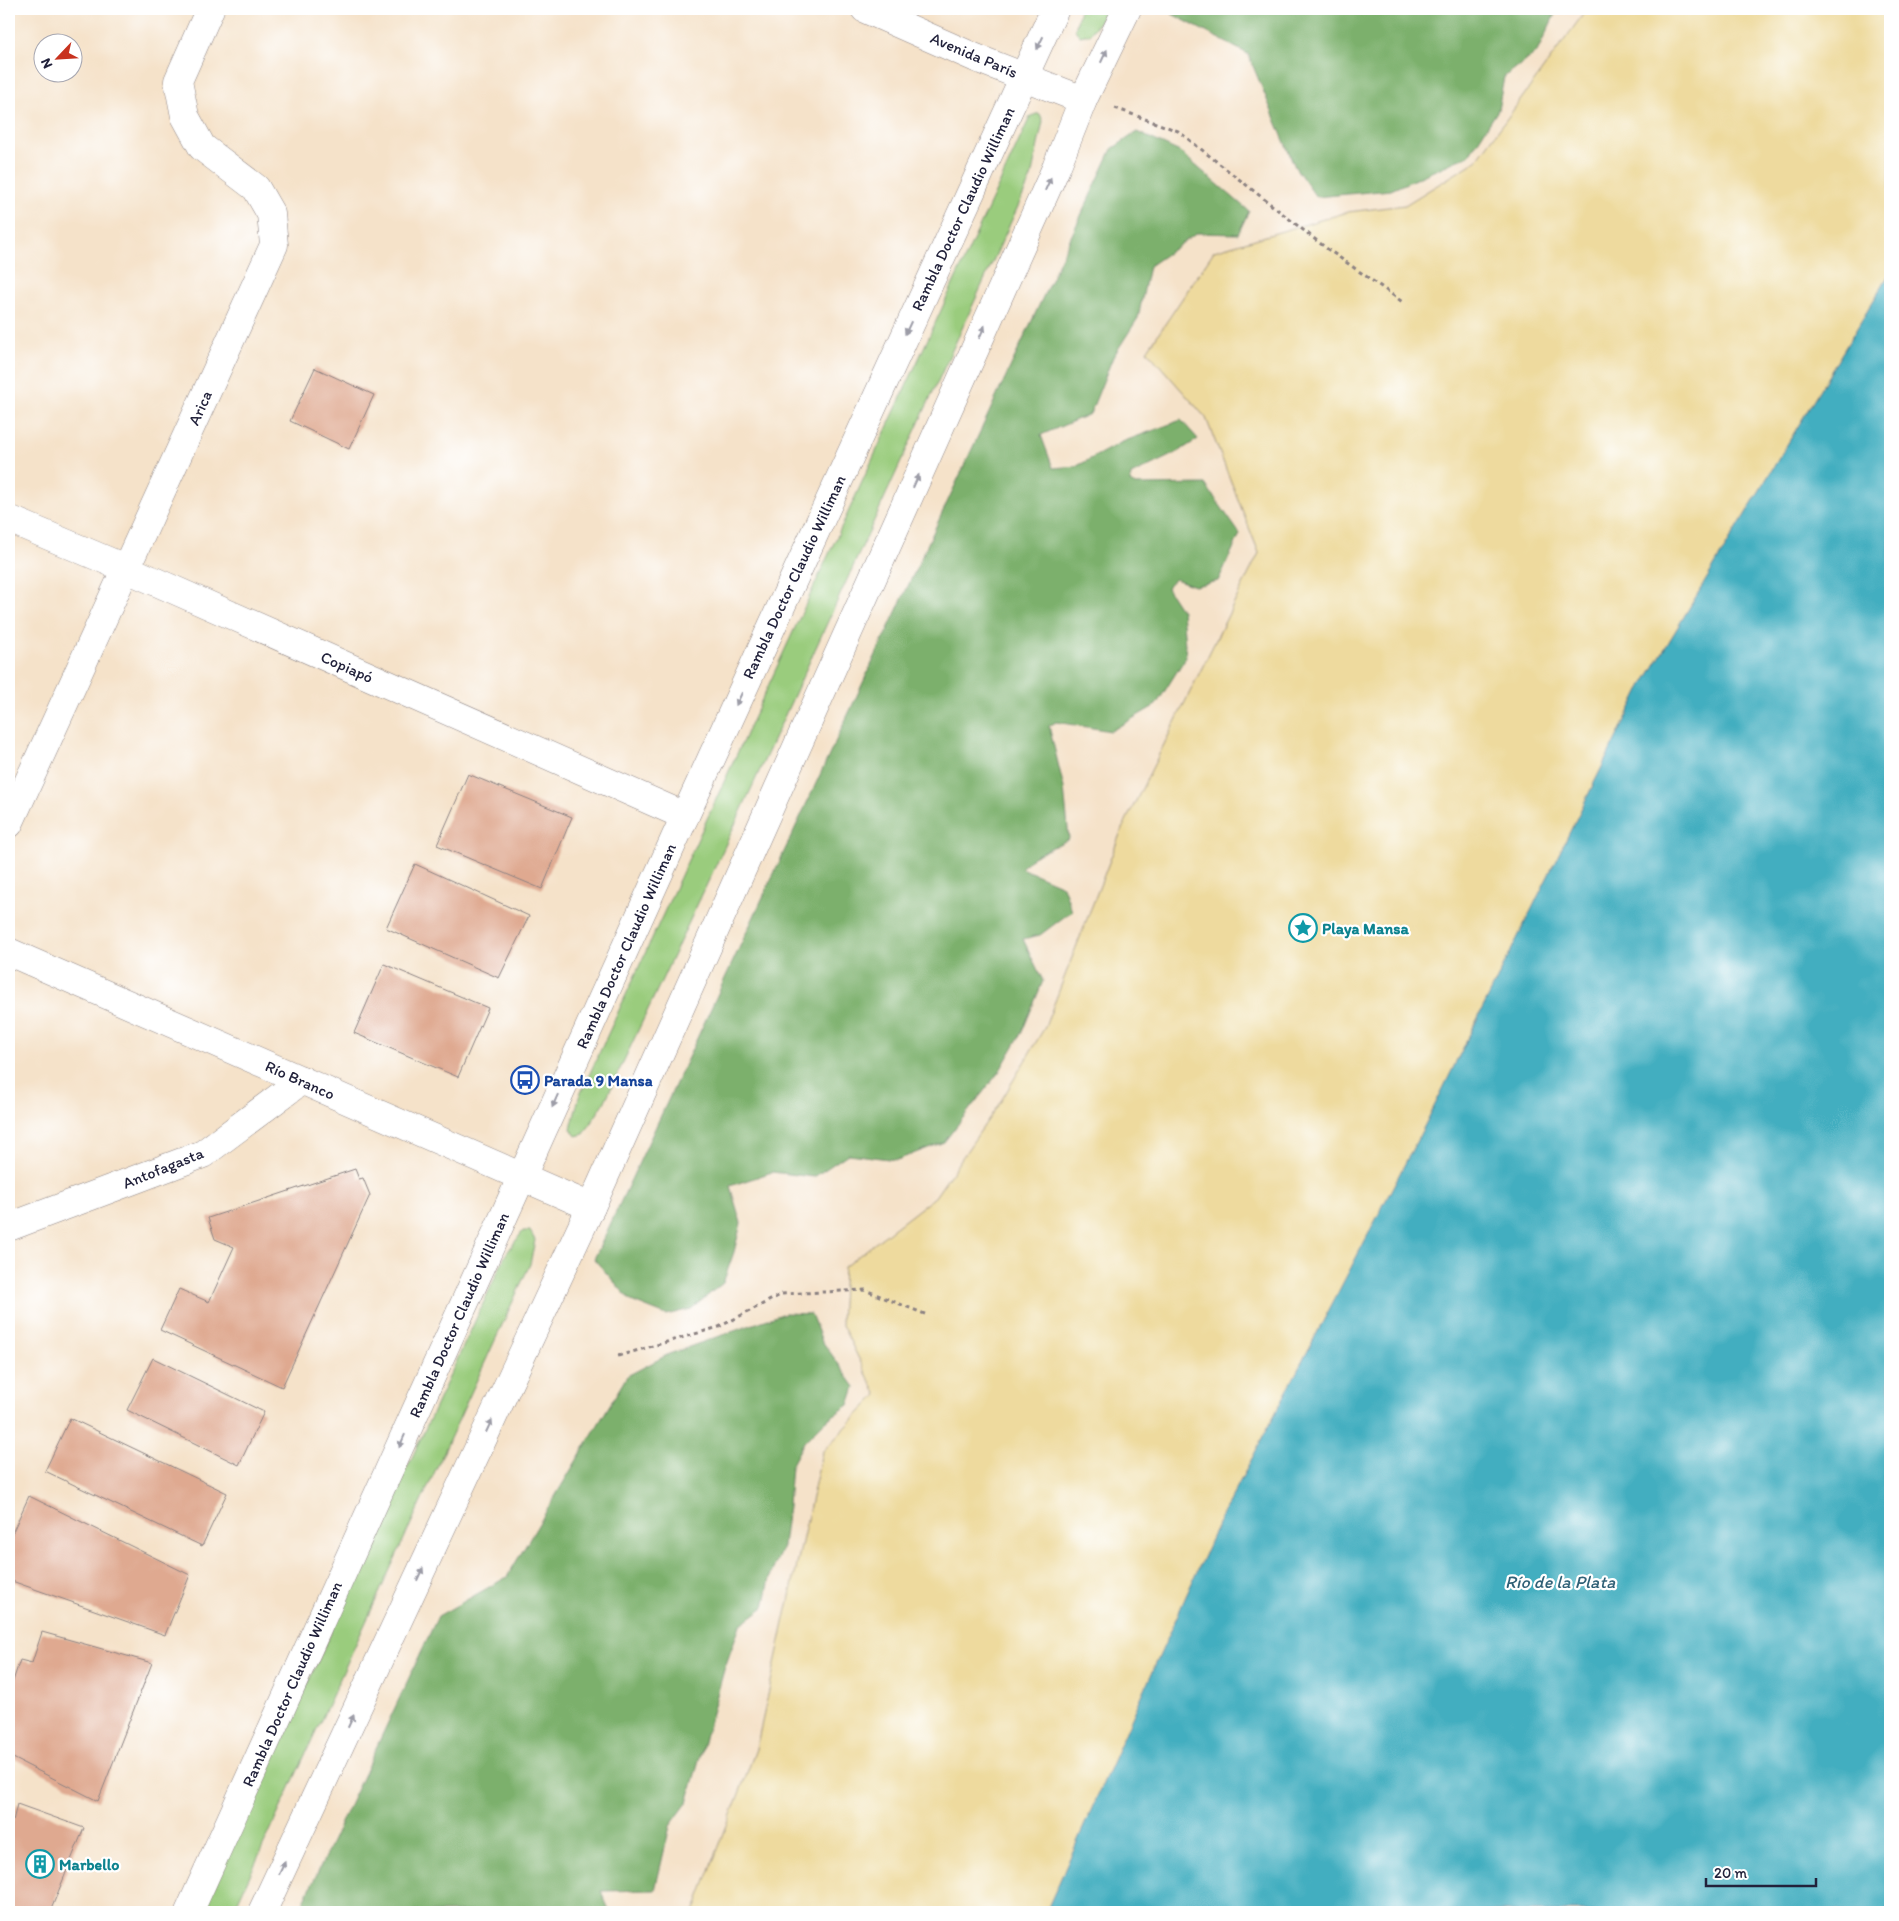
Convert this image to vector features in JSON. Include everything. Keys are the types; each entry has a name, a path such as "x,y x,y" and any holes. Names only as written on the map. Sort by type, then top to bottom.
{"main road":[{"name":"Arica","path":"9,824 274,245 271,214 256,188 202,147 185,116 178,81 210,9"},
{"name":"Avenida París","path":"865,9 898,16 1024,77 1083,100"},
{"name":"Rambla Doctor Claudio Williman","path":"189,1912 521,1176 1055,9"},
{"path":"262,1912 591,1207 1052,177 1083,100 1127,9"},
{"name":"Copiapó","path":"9,519 127,569 685,816"},
{"name":"Río Branco","path":"9,952 591,1207"},
{"name":"Antofagasta","path":"9,1227 202,1154 302,1080"}],"path":[{"path":"1083,100 1124,111 1178,131 1326,248 1404,303"},
{"path":"618,1356 719,1327 782,1294 865,1290 928,1315"}],"green space":[{"path":"1080,9 1109,9 1090,34 1080,36 1075,30"},
{"path":"1174,9 1556,9 1556,12 1537,52 1504,77 1498,110 1469,155 1391,190 1316,197 1295,167 1248,54 1172,14"},
{"path":"1040,114 1043,121 1031,178 731,833 604,1103 584,1134 576,1136 571,1129 579,1097 1030,117"},
{"path":"1137,132 1180,152 1249,211 1238,234 1197,233 1149,266 1138,318 1113,357 1090,414 1041,435 1053,468 1077,466 1122,442 1181,420 1198,439 1178,452 1131,475 1130,482 1136,485 1205,484 1240,534 1218,581 1195,586 1175,579 1167,588 1182,611 1186,657 1156,705 1111,731 1056,722 1049,726 1064,788 1069,839 1033,857 1021,868 1063,886 1072,911 1040,935 1023,939 1043,981 1022,1032 999,1072 944,1142 897,1160 848,1154 814,1177 772,1172 730,1186 741,1223 734,1252 723,1283 691,1309 666,1315 631,1301 594,1259 1112,149"},
{"path":"523,1231 530,1231 535,1240 530,1264 233,1912 202,1912 506,1254"},
{"path":"785,1313 811,1314 822,1341 855,1387 849,1405 825,1421 804,1442 791,1466 783,1546 771,1574 764,1607 740,1625 724,1670 687,1803 670,1826 655,1890 601,1891 610,1912 299,1912 438,1616 507,1577 627,1376 669,1354"}],"sand":[{"name":"Playa Mansa","path":"1587,9 1890,9 1890,273 1640,690 1426,1123 1218,1524 1046,1912 694,1912 756,1749 822,1452 877,1395 841,1323 844,1267 935,1197 1001,1101 1045,1027 1122,829 1259,553 1206,418 1147,351 1214,251 1348,212 1405,205 1476,161"}],"water":[{"name":"Río de la Plata","path":"1890,273 1890,1912 1046,1912 1218,1524 1426,1123 1640,690"}],"building":[{"path":"315,368 374,395 349,449 290,421"},
{"path":"468,774 572,817 542,889 437,845"},
{"path":"415,864 529,916 499,978 386,928"},
{"path":"384,964 488,1008 458,1077 354,1033"},
{"path":"355,1169 359,1179 363,1178 370,1195 282,1387 160,1330 179,1289 209,1302 234,1247 215,1239 208,1218"},
{"path":"153,1358 264,1412 239,1465 127,1410"},
{"path":"70,1418 227,1493 202,1546 45,1471"},
{"path":"29,1496 190,1575 165,1635 9,1580 9,1540"},
{"path":"42,1632 152,1663 98,1801 9,1756 9,1722 11,1718 9,1717 9,1693 20,1660 32,1663"},
{"name":"Marbello","path":"17,1804 84,1828 50,1912 9,1912 9,1815 13,1821"}],"place":[{"name":"Playa Mansa","path":"1303,928"},
{"name":"Parada 9 Mansa","path":"525,1080"},
{"name":"Marbello","path":"40,1864"}]}
